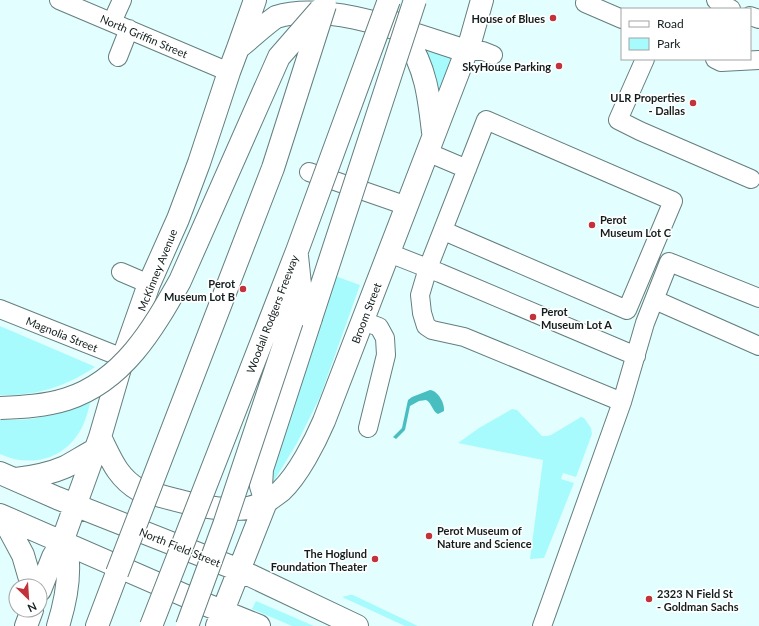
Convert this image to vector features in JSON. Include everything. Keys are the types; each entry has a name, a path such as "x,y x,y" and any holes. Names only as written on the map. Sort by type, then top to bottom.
{"main road":[{"name":"McKinney Avenue","path":"62,542 98,443 123,358 149,284 178,219 199,163 255,0"},
{"path":"368,0 397,26 413,48 424,72 430,99 430,144"},
{"name":"Woodall Rodgers Freeway","path":"151,626 297,250 389,0"},
{"path":"220,619 266,502 261,486 262,469 415,0"},
{"name":"Broom Street","path":"266,502 282,490 286,485 302,464 318,435 466,51 482,0"},
{"path":"0,408 48,404 67,399 86,391 109,377 144,340 163,312 180,281 279,57 326,2"},
{"path":"96,626 273,168 326,2"},
{"path":"238,48 277,17 295,9 313,7 340,8 368,15 466,51"},
{"path":"187,626 229,510 300,294 297,250"},
{"path":"8,476 32,477 64,467 98,443 120,475 130,485 139,490 208,507 234,509 249,508 266,502"},
{"name":"North Field Street","path":"8,476 75,505 239,570 357,626"},
{"path":"1,516 62,542 220,619 259,626"},
{"path":"1,516 22,555 29,578"},
{"path":"45,578 53,557 62,542"},
{"path":"58,626 66,591 68,562 62,542"}],"street":[{"name":"North Griffin Street","path":"59,0 229,72"},
{"path":"112,22 122,0"},
{"path":"716,0 722,6 728,8"},
{"path":"585,3 621,19"},
{"path":"118,58 129,29"},
{"path":"466,51 483,51 493,55"},
{"path":"643,60 613,119 751,179"},
{"path":"717,60 721,62 759,60"},
{"path":"444,231 627,310 673,201 486,120 444,231 428,268 420,295 422,313 426,326 432,330 464,337 622,402"},
{"path":"430,144 467,169"},
{"path":"309,172 407,206"},
{"path":"389,253 636,356"},
{"path":"542,626 622,402 646,324 669,262 759,298"},
{"path":"121,272 149,284"},
{"path":"655,300 759,346"},
{"name":"Magnolia Street","path":"0,309 123,358"},
{"path":"363,321 379,327 386,343 386,355 368,428"}],"green space":[{"path":"419,39 455,56 439,101"},
{"path":"335,276 360,285 320,397 297,443 272,484 267,482"},
{"path":"0,326 95,367 72,380 50,389 26,394 0,395"},
{"path":"91,399 86,418 78,434 71,443 53,456 32,461 10,458 0,454 0,420 47,416"},
{"path":"512,409 517,410 542,436 551,435 581,417 584,418 591,428 592,434 576,477 563,473 561,479 574,483 544,558 530,559 543,460 458,443 479,428"},
{"path":"353,595 418,626 405,626 342,597"},
{"path":"256,601 314,626 292,626 252,609"}],"shaded area":[{"path":"430,390 436,393 440,398 444,411 438,414 434,411 428,401 419,401 410,406 405,430 396,439 393,437 402,428 408,400"}],"place":[{"name":"House of Blues","path":"553,18"},
{"name":"SkyHouse Parking","path":"559,66"},
{"name":"ULR Properties - Dallas","path":"693,103"},
{"name":"Perot Museum Lot C","path":"592,225"},
{"name":"Perot Museum Lot B","path":"243,289"},
{"name":"Perot Museum Lot A","path":"533,317"},
{"name":"Perot Museum of Nature and Science","path":"429,536"},
{"name":"The Hoglund Foundation Theater","path":"375,559"},
{"name":"2323 N Field St - Goldman Sachs","path":"649,599"}]}
